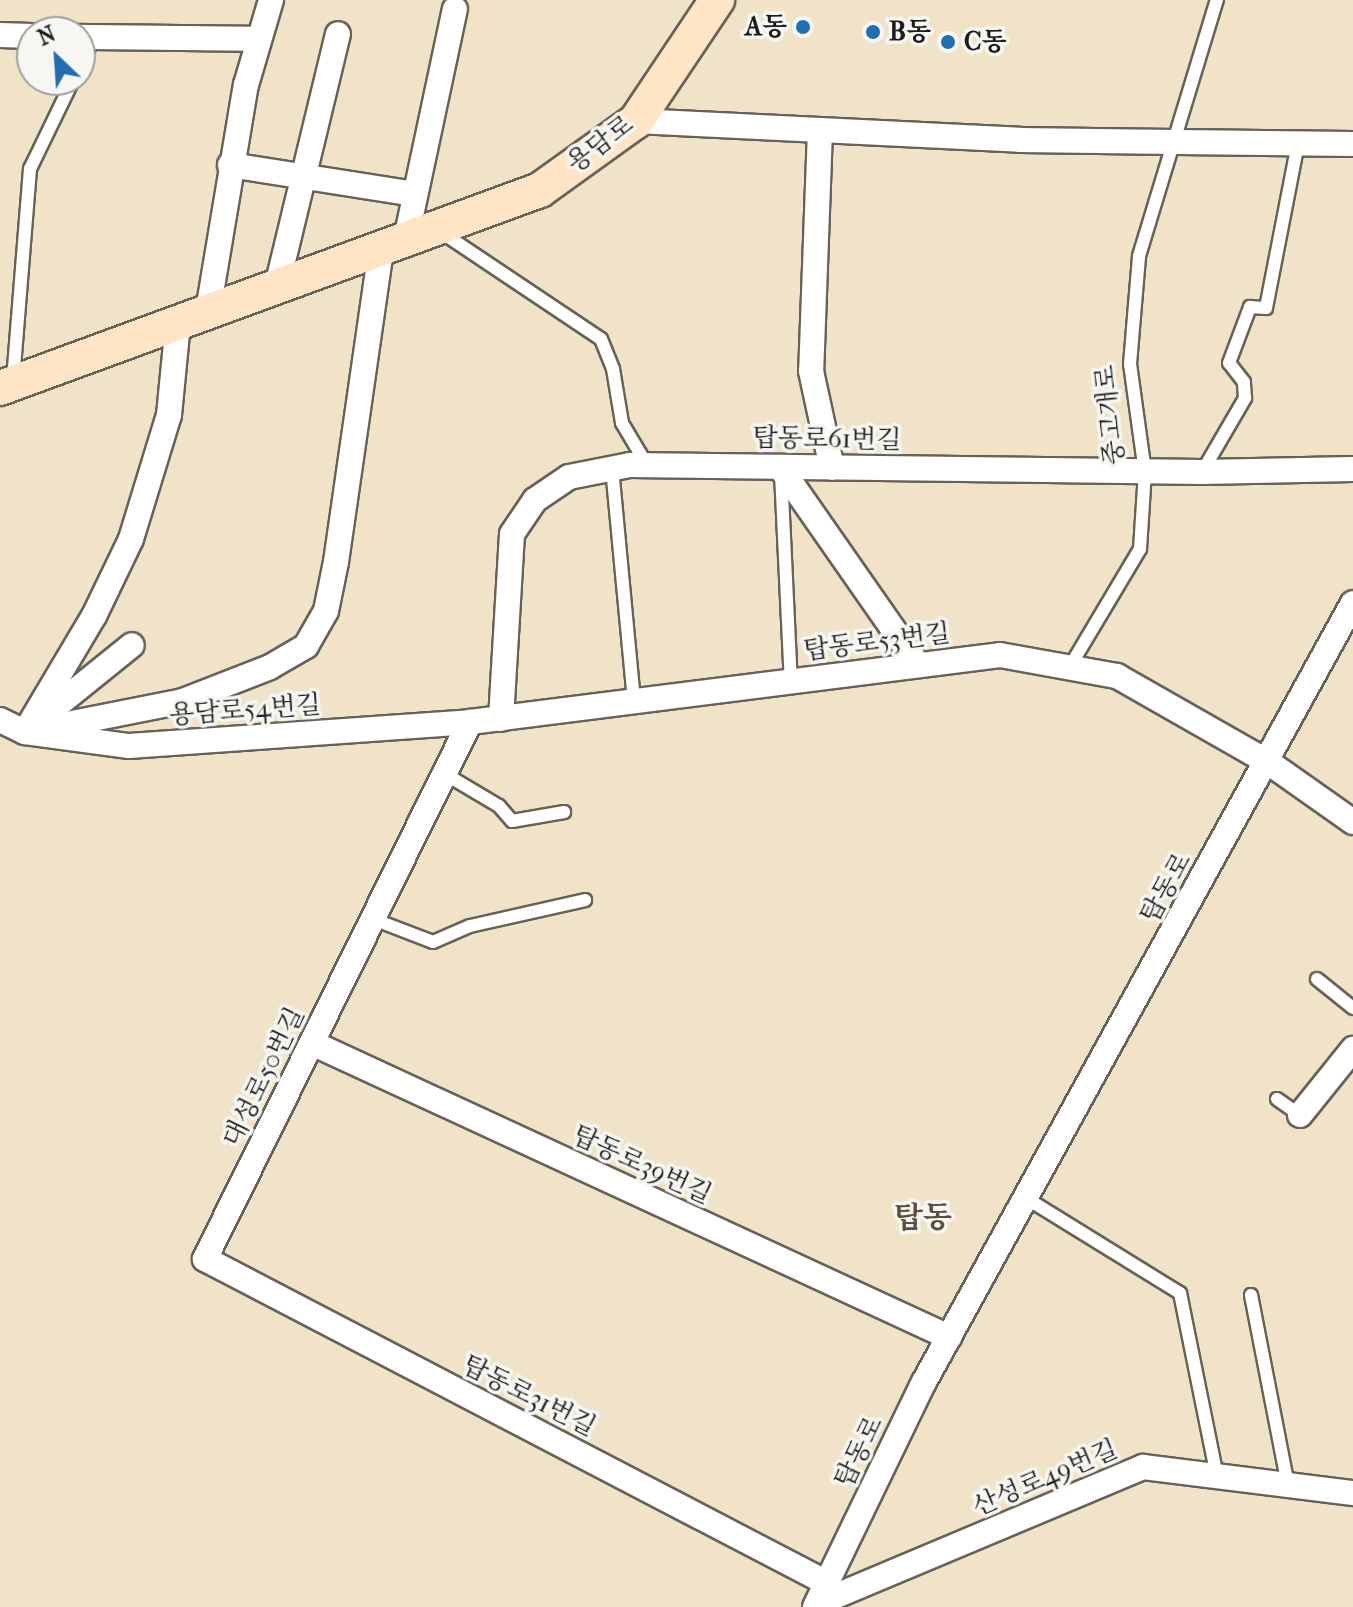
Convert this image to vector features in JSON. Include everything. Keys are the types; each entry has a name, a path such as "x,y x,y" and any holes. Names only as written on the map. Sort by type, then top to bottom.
{"main road":[{"name":"용담로","path":"6,386 540,190 636,121 717,0"}],"street":[{"path":"25,732 94,616 131,539 169,415 271,0"},
{"path":"407,238 455,9"},
{"path":"277,286 338,34"},
{"path":"96,37 259,39"},
{"path":"636,121 1176,142 1353,144"},
{"path":"820,130 811,371 832,468"},
{"path":"230,165 415,194"},
{"name":"용담로54번길","path":"25,732 183,701 270,667 306,646 326,611 342,522 407,238"},
{"name":"탑동로61번길","path":"501,719 512,534 535,500 569,477 647,465 1145,472 1353,469"},
{"path":"780,467 918,665"},
{"name":"탑동로","path":"828,1599 949,1337 1353,603"},
{"path":"25,732 132,645"},
{"name":"탑동로53번길","path":"470,722 1000,655 1117,676 1268,762 1353,822"},
{"name":"용담로54번길","path":"0,720 25,732 129,746 470,722"},
{"name":"대성로50번길","path":"205,1259 470,722"},
{"name":"탑동로39번길","path":"312,1043 949,1337"},
{"path":"1300,1115 1353,1049"},
{"name":"탑동로31번길","path":"205,1259 828,1599"},
{"name":"산성로49번길","path":"828,1599 1143,1467 1353,1493"}],"lane":[{"name":"중고개로","path":"1069,668 1140,549 1145,472 1130,364 1131,316 1139,256 1217,0"},
{"name":"용담로","path":"6,386 30,169 65,96"},
{"path":"1202,472 1245,398 1244,382 1229,363 1250,307 1266,308 1298,143"},
{"path":"407,238 601,339 613,369 622,423 647,465"},
{"path":"780,467 791,682"},
{"path":"612,468 634,702"},
{"path":"445,774 499,806 512,821 564,812"},
{"path":"373,919 433,942 470,926 585,900"},
{"path":"1317,979 1353,1008"},
{"path":"1277,1099 1300,1115"},
{"path":"1026,1198 1180,1293 1217,1477"},
{"path":"1251,1295 1288,1485"}],"place":[{"name":"A동","path":"803,27"},
{"name":"B동","path":"873,32"},
{"name":"C동","path":"948,42"}],"district":[{"name":"탑동","path":"923,1218"}]}
